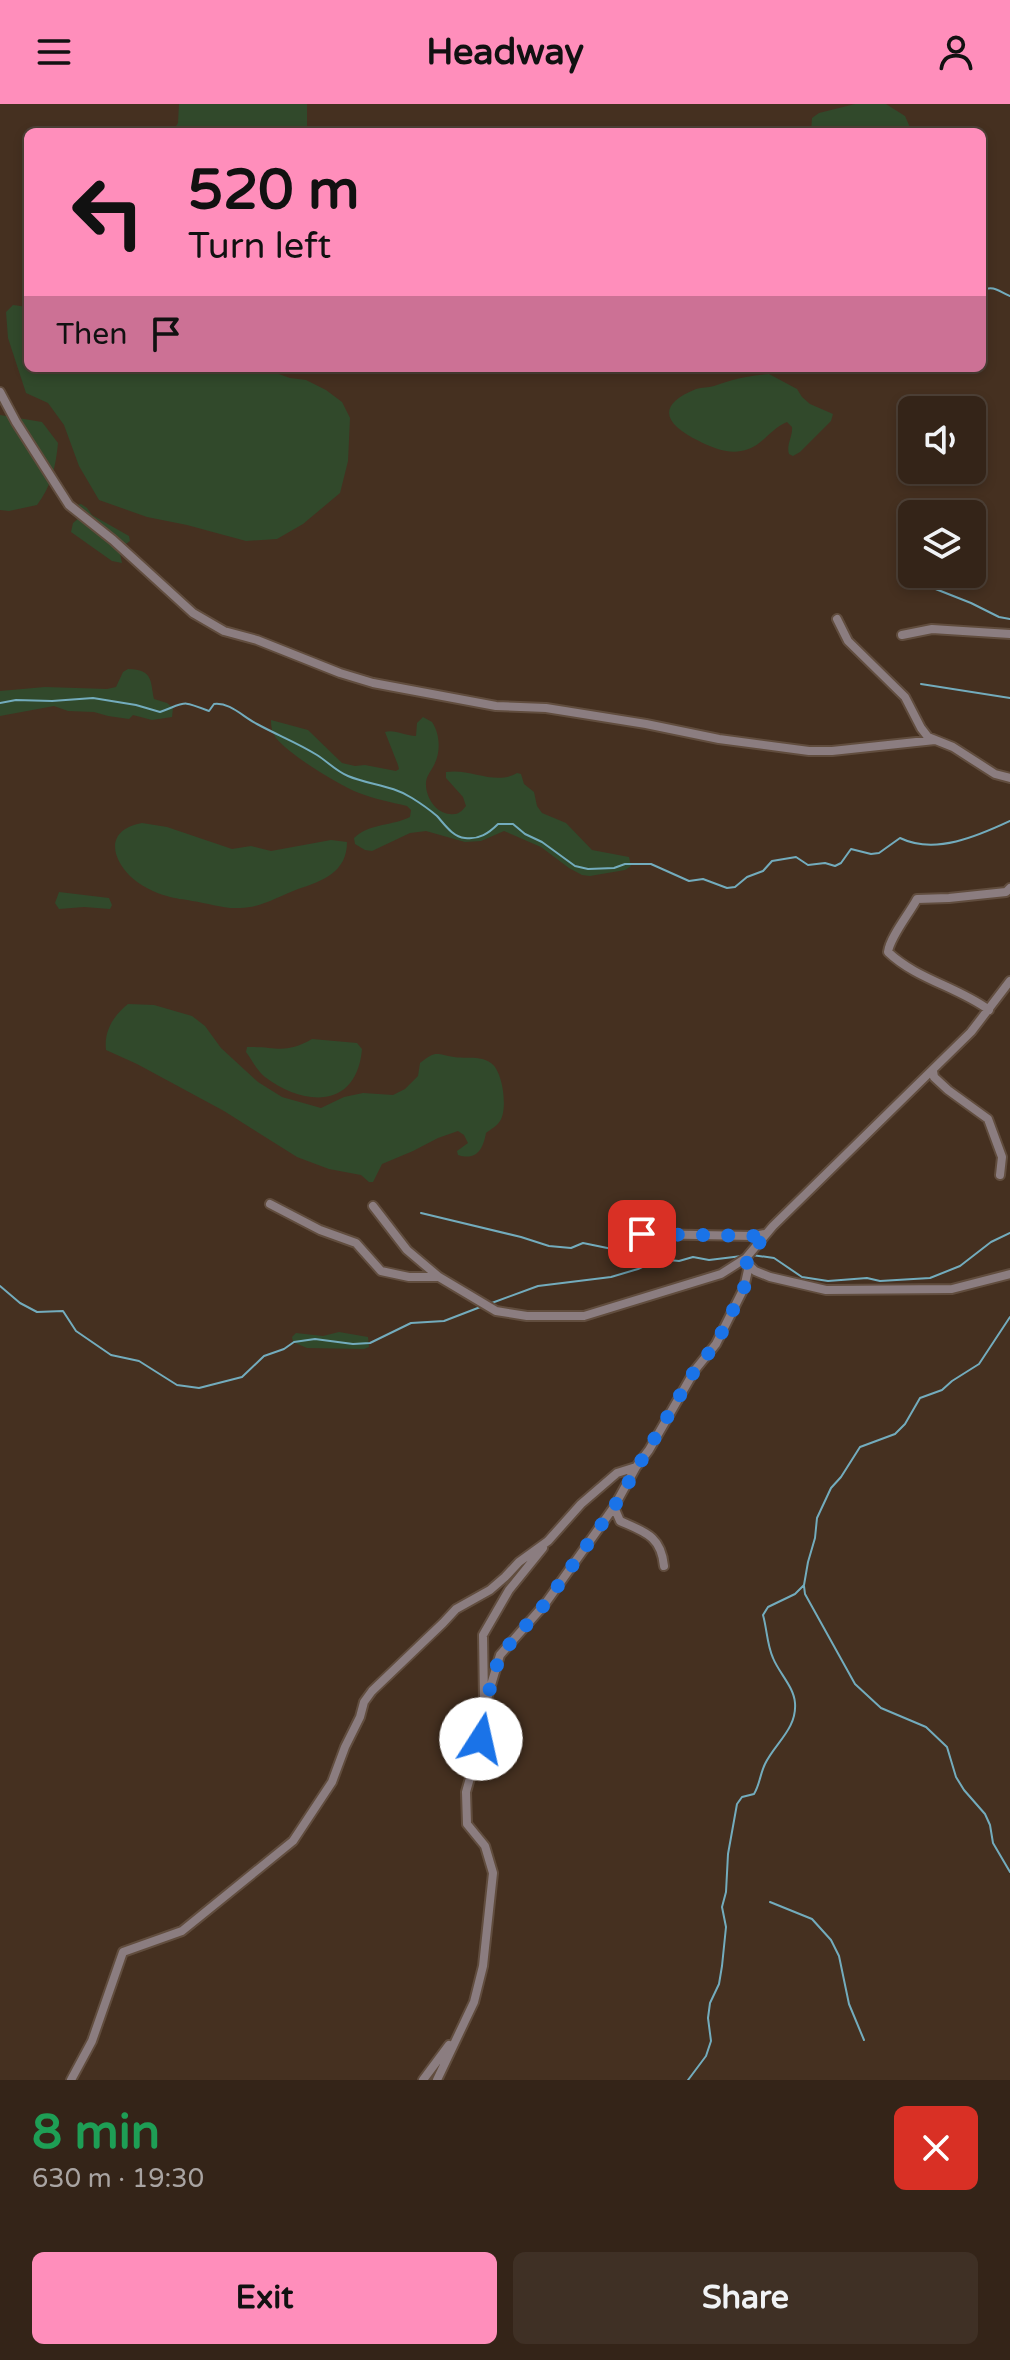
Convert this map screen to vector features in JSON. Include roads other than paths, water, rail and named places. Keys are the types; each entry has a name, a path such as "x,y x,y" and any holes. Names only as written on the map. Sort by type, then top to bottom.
{"street":[{"path":"0,392 69,505 113,540 193,613 224,631 373,683 496,706 546,708 719,739 809,751 935,740"},
{"path":"837,619 848,641 905,697 928,737 967,755 995,774 1010,778"},
{"path":"902,635 932,629 1010,634"},
{"path":"989,1010 898,962 888,952 889,942 917,899 993,894 1006,892 1010,888"},
{"path":"373,1206 407,1250 439,1277 496,1311 527,1316 584,1316 721,1274 746,1260 767,1234 933,1071 971,1032 1010,981"},
{"path":"933,1071 934,1077 948,1090 988,1119 1002,1157 1000,1175"},
{"path":"270,1204 320,1230 356,1243 381,1271 409,1277 439,1277"},
{"path":"642,1234 767,1234"},
{"path":"746,1260 755,1271 770,1277 826,1290 952,1289 1010,1274"},
{"path":"437,2080 474,2002 483,1966 493,1873 485,1846 467,1824 466,1792 500,1655 545,1604 614,1507 695,1370 716,1344 744,1288 748,1270 746,1260"},
{"path":"484,1721 483,1635 509,1590 581,1504 617,1473 636,1467"},
{"path":"614,1507 620,1521 654,1539 660,1547 664,1566"},
{"path":"71,2080 92,2041 123,1952 182,1931 293,1841 332,1782 364,1702 372,1691 456,1609 490,1590 519,1562 548,1541"},
{"path":"423,2080 459,2031"}],"waterway":[{"path":"986,289 1010,296"},
{"path":"933,588 1010,619"},
{"path":"921,684 1010,698"},
{"path":"0,703 93,698 160,712 184,704 209,711 214,704 226,705 310,751 344,774 415,800 461,837 479,837 498,824 513,824 575,866 588,869 651,864 689,881 703,879 727,888 735,887 747,877 763,871 772,861 796,857 808,865 825,863 835,866 851,849 879,853 900,838 927,845 956,842 1010,821"},
{"path":"421,1213 549,1246 571,1248 583,1243 656,1258"},
{"path":"752,1255 774,1258 802,1277 828,1281 930,1278 960,1266 991,1242 1010,1233"},
{"path":"489,1304 538,1286 611,1277 659,1259 679,1261 693,1257 709,1260 742,1256"},
{"path":"0,1286 20,1303 37,1312 63,1311 76,1331 111,1355 139,1361 177,1385 199,1388 242,1377 264,1356 294,1342 315,1339 370,1343 411,1323 444,1321 483,1306"},
{"path":"688,2080 706,2056 711,2041 708,2018 722,1966 726,1927 722,1907 737,1804 742,1797 754,1794 765,1764 789,1728 795,1712 792,1691 771,1653 763,1615 768,1607 795,1594 804,1585 817,1518 831,1488 860,1447 895,1434 905,1424 920,1398 942,1390 979,1364 1010,1317"},
{"path":"804,1586 805,1594 855,1684 881,1708 926,1727 947,1747 956,1777 985,1814 993,1843 1010,1872"},
{"path":"770,1902 812,1919 831,1940 839,1956 849,2004 864,2040"}]}
